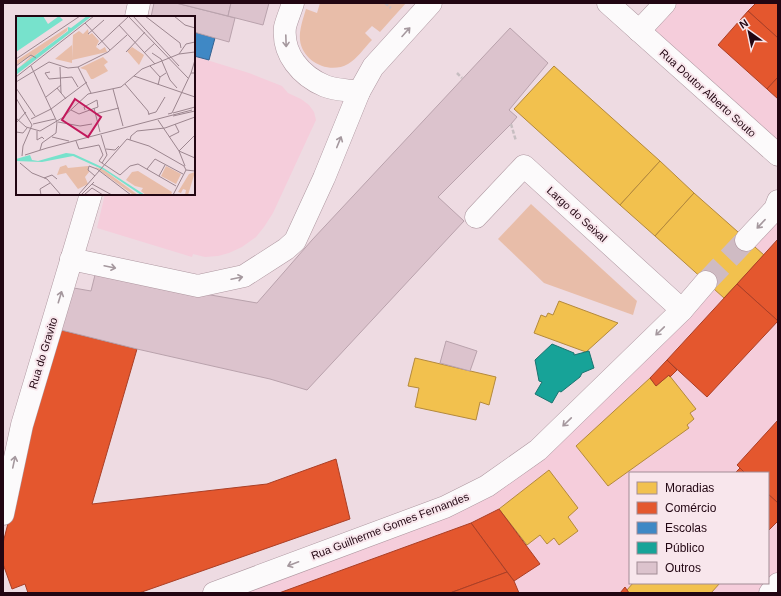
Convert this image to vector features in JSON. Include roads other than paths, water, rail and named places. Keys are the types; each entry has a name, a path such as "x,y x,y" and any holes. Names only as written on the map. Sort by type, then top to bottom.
{"street":[{"path":"136,16 139,3"},
{"path":"293,3 286,26 286,47 294,62 304,74 326,87 359,92"},
{"path":"72,259 198,286 244,276 286,249 295,241 324,178 359,92 373,68 431,3"},
{"name":"Rua Doutor Alberto Souto","path":"608,3 778,155"},
{"path":"639,31 665,3"},
{"name":"Largo do Seixal","path":"476,217 524,166 682,310"},
{"name":"Rua do Gravito","path":"3,514 22,425 91,195"},
{"path":"746,240 777,206"},
{"name":"Rua Guilherme Gomes Fernandes","path":"214,593 445,507 487,486 538,450 682,310 706,282"},
{"path":"770,593 778,584"}],"tunnel":[{"path":"706,282 746,240"}]}
